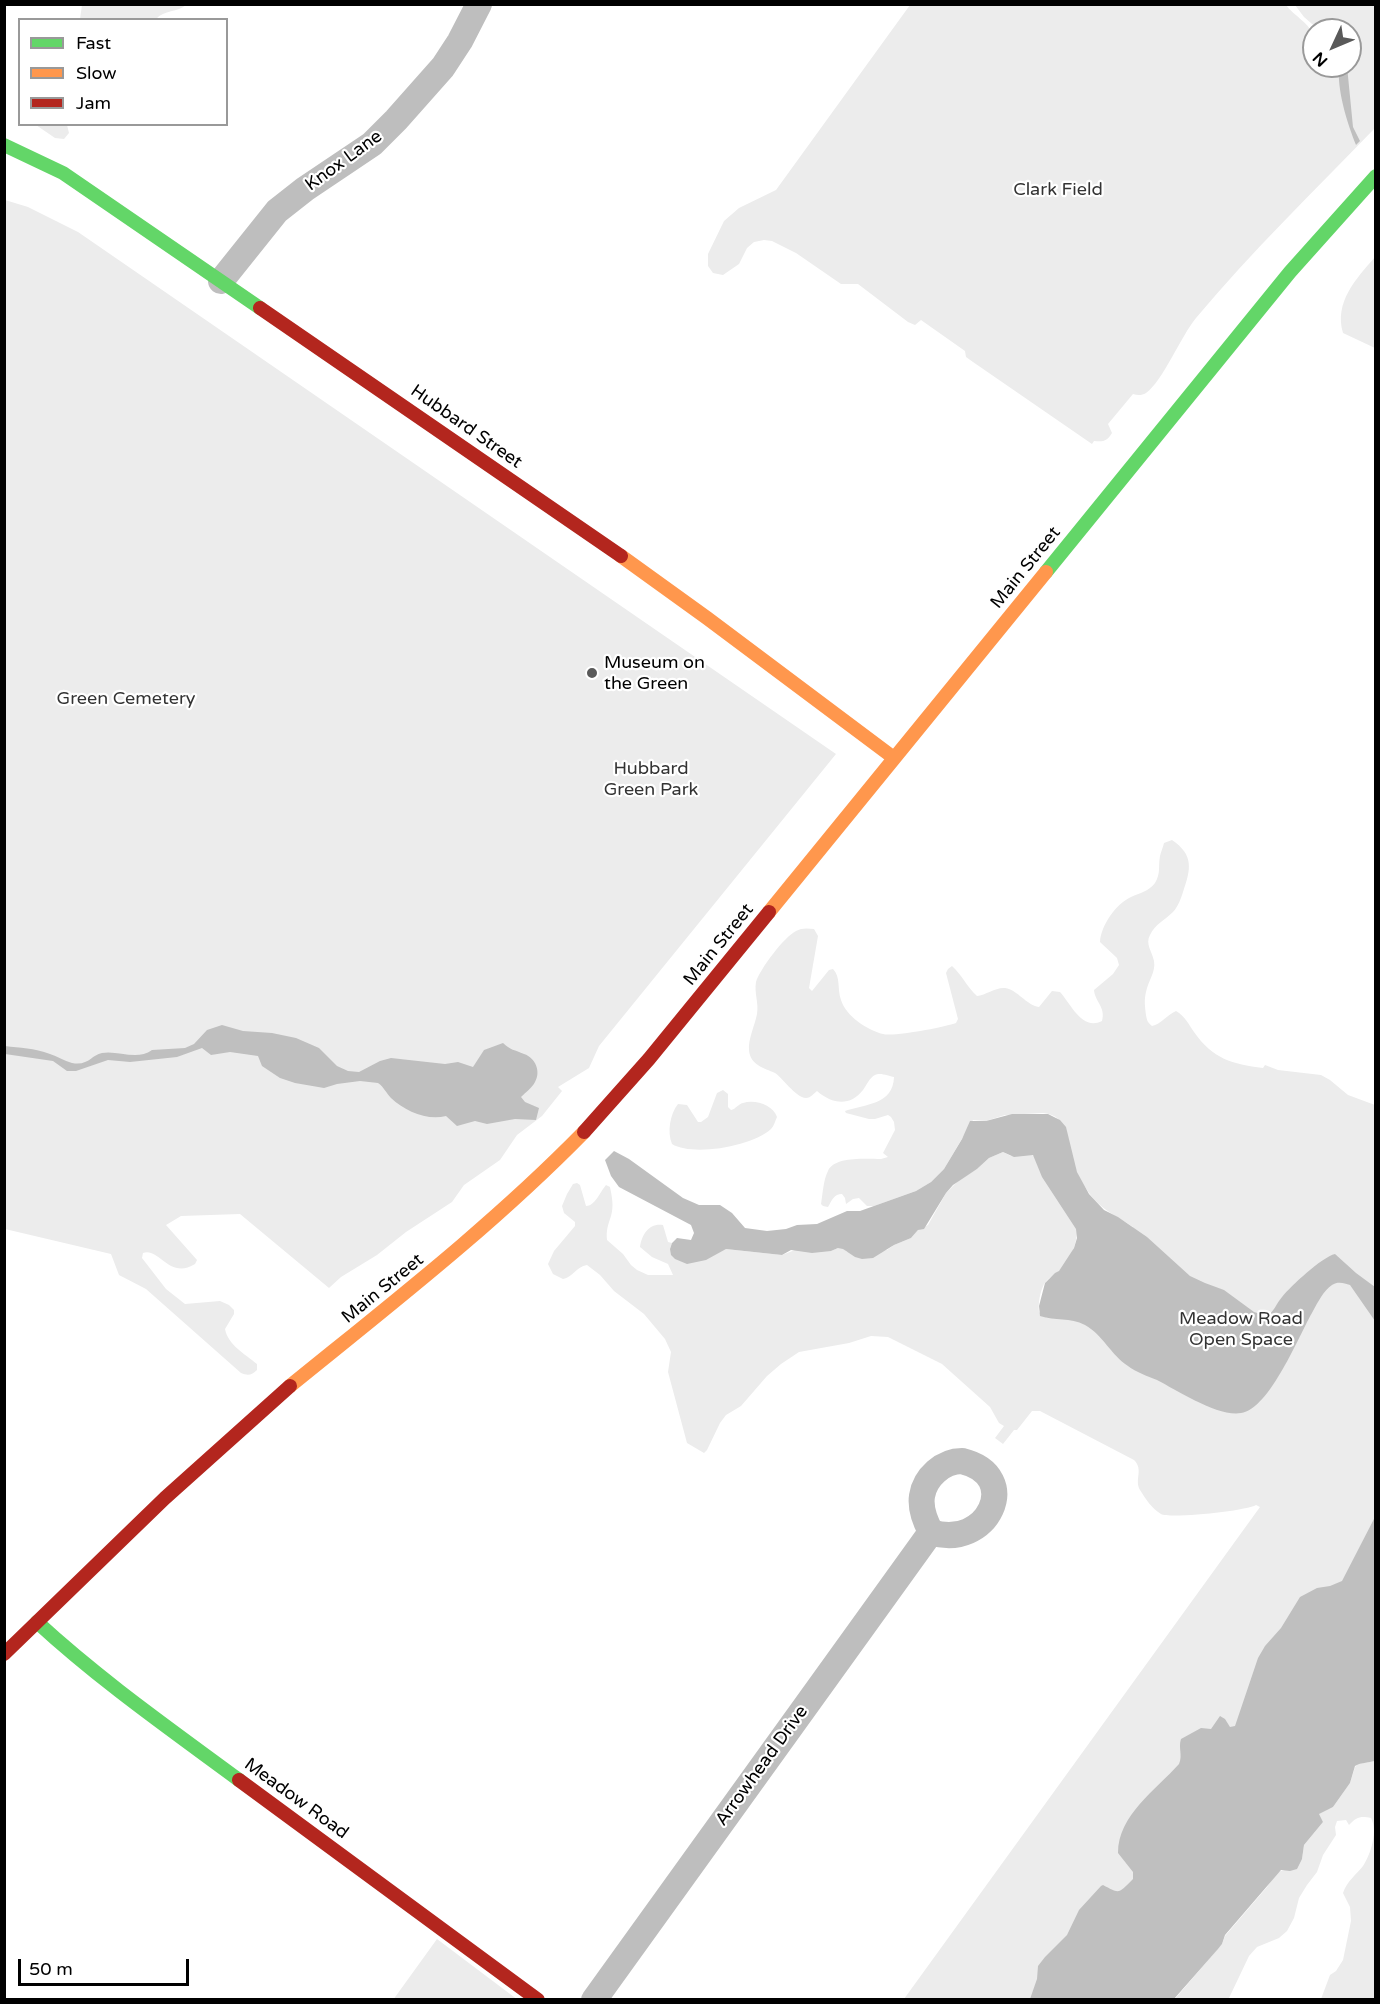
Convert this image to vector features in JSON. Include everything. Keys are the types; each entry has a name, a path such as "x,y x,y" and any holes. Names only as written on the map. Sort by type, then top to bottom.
{"main road":[{"name":"Hubbard Street","path":"4,145 63,173 615,553 707,618 894,758"},
{"name":"Main Street","path":"4,1654 212,1454 281,1394 438,1267 531,1184 584,1132 636,1074 1290,272 1376,176"},
{"name":"Meadow Road","path":"37,1622 70,1652 128,1698 538,2000"}],"street":[{"name":"Knox Lane","path":"220,281 278,211 305,189 363,150 396,120 443,67 479,4"},
{"name":"Arrowhead Drive","path":"594,2000 931,1532"}],"green space":[{"path":"82,4 186,5 157,18 80,18"},
{"name":"Clark Field","path":"910,5 1286,5 1302,20 1302,78 1362,78 1362,18 1305,18 1295,5 1375,5 1375,128 1217,293 1190,326 1159,379 1144,394 1133,394 1108,424 1112,433 1103,441 1094,441 1092,444 966,357 965,351 921,320 915,325 908,322 858,284 841,284 796,253 772,241 754,242 747,248 739,264 723,275 713,273 708,266 708,254 724,221 739,208 776,190"},
{"path":"37,126 67,126 69,133 64,139 55,138"},
{"path":"5,200 28,207 78,232 836,754 599,1046 589,1068 558,1087 562,1091 542,1116 517,1135 500,1160 464,1185 452,1202 406,1232 377,1255 341,1277 329,1288 240,1214 181,1216 166,1225 197,1260 195,1264 186,1268 178,1268 149,1252 143,1253 142,1258 166,1289 185,1304 220,1301 234,1310 225,1329 233,1344 257,1364 257,1370 250,1374 241,1373 146,1289 119,1275 111,1254 5,1229"},
{"path":"1375,257 1375,348 1343,333 1341,322 1344,301 1354,283"},
{"name":"Meadow Road Open Space","path":"1172,840 1184,851 1189,869 1186,884 1176,908 1152,931 1149,938 1154,965 1145,998 1149,1023 1152,1026 1155,1025 1176,1011 1208,1048 1224,1059 1263,1068 1265,1065 1278,1070 1321,1075 1348,1095 1375,1105 1376,1722 1167,1999 904,1999 1260,1507 1256,1505 1238,1510 1192,1515 1161,1514 1146,1500 1138,1486 1139,1471 1134,1460 1040,1411 1032,1411 1003,1444 995,1438 1004,1426 999,1423 990,1407 942,1364 888,1337 871,1336 849,1343 799,1352 767,1376 741,1406 726,1415 704,1453 687,1443 668,1372 671,1352 665,1339 644,1314 614,1291 600,1275 587,1265 563,1279 553,1274 548,1264 554,1251 575,1226 575,1222 564,1213 562,1206 573,1184 577,1183 580,1185 586,1206 595,1201 606,1185 610,1187 612,1209 607,1228 607,1240 623,1254 631,1265 648,1275 673,1275 668,1264 652,1257 640,1247 644,1234 654,1226 663,1225 668,1242 672,1243 670,1249 726,1249 782,1255 795,1250 831,1251 843,1248 847,1252 887,1250 911,1238 918,1230 928,1225 946,1193 959,1180 989,1158 1003,1152 1011,1156 1030,1154 1034,1156 1077,1229 1076,1240 1069,1258 1063,1268 1044,1284 1039,1301 1039,1312 1047,1318 1069,1319 1133,1227 1093,1199 1082,1183 1066,1132 1058,1119 1043,1113 1005,1115 986,1121 973,1120 944,1169 931,1182 916,1191 874,1206 867,1206 859,1198 846,1204 845,1198 839,1194 828,1207 823,1206 821,1204 824,1183 831,1166 844,1161 888,1157 883,1153 895,1130 891,1117 888,1115 869,1119 845,1111 869,1105 883,1098 889,1093 894,1077 875,1075 858,1095 847,1101 829,1099 817,1091 808,1098 798,1095 778,1075 755,1063 750,1055 750,1041 757,1010 756,982 767,962 791,934 804,928 814,929 818,936 809,988 812,991 829,970 833,969 837,976 841,1000 847,1012 864,1026 883,1034 898,1034 956,1023 958,1019 946,973 952,966 977,996 1005,988 1039,1007 1052,991 1060,992 1083,1019 1095,1023 1102,1021 1103,1012 1094,990 1113,974 1119,965 1117,958 1100,942 1103,929 1110,916 1125,900 1153,886 1158,876 1164,843"},
{"path":"723,1090 728,1094 728,1107 731,1110 748,1102 763,1104 772,1109 777,1117 772,1128 751,1140 723,1148 694,1150 672,1144 670,1123 678,1104 687,1105 698,1122 701,1122 708,1117 717,1093"},
{"path":"1375,1761 1375,1999 1321,1999 1330,1975 1336,1971 1343,1960 1351,1921 1350,1907 1343,1893 1366,1861 1373,1842 1373,1823 1371,1818 1364,1817 1349,1825 1346,1820 1337,1821 1336,1835 1323,1855 1317,1872 1299,1898 1294,1918 1287,1931 1279,1938 1257,1947 1249,1956 1227,2000 1174,2000 1222,1944 1225,1936 1277,1872 1285,1870 1302,1859 1304,1845 1323,1822 1318,1814 1333,1807 1350,1783 1355,1767 1358,1764"},
{"path":"437,1939 518,2000 393,2000"}],"shaded area":[{"path":"1339,78 1348,78 1353,127 1360,141 1356,145 1346,116"},
{"path":"222,1025 243,1031 272,1033 296,1038 319,1048 337,1066 348,1071 359,1072 391,1058 445,1064 458,1062 473,1067 484,1050 503,1043 510,1049 528,1056 536,1066 537,1078 521,1097 525,1102 539,1108 536,1120 515,1119 487,1124 475,1121 457,1126 446,1116 431,1117 410,1111 391,1098 378,1083 360,1081 324,1088 295,1083 280,1078 262,1066 258,1056 230,1052 211,1055 202,1048 177,1057 130,1062 108,1060 76,1071 67,1071 53,1061 5,1054 5,1046 33,1049 78,1064 98,1054 108,1052 140,1055 152,1050 185,1048 194,1044 207,1030"},
{"path":"1012,1114 1048,1114 1060,1120 1066,1127 1077,1172 1089,1194 1104,1210 1147,1237 1190,1276 1224,1290 1254,1312 1267,1316 1299,1279 1322,1260 1335,1254 1375,1287 1375,1321 1350,1285 1339,1283 1332,1285 1319,1300 1283,1370 1263,1399 1241,1413 1221,1411 1131,1368 1085,1325 1040,1316 1039,1306 1045,1283 1059,1271 1074,1248 1077,1238 1076,1229 1042,1177 1033,1155 1014,1157 1003,1152 989,1158 953,1185 924,1229 918,1230 911,1238 873,1258 855,1257 838,1248 812,1253 791,1250 782,1255 726,1249 706,1260 687,1264 675,1259 670,1249 677,1238 691,1240 694,1233 691,1225 619,1187 611,1176 605,1160 614,1151 629,1159 683,1198 699,1205 720,1205 732,1213 745,1228 767,1231 786,1229 797,1225 817,1224 847,1211 860,1211 916,1191 931,1182 944,1169 970,1121 986,1121"},
{"path":"1375,1517 1375,1761 1355,1766 1350,1783 1333,1807 1319,1814 1323,1822 1304,1845 1302,1859 1297,1869 1281,1870 1225,1935 1218,1949 1174,1999 1030,1999 1037,1979 1038,1966 1067,1935 1079,1910 1101,1886 1119,1891 1133,1879 1133,1872 1118,1853 1124,1827 1140,1804 1179,1764 1181,1739 1201,1728 1211,1729 1220,1716 1230,1727 1235,1726 1258,1658 1265,1646 1281,1628 1300,1597 1317,1588 1342,1581"}],"traffic: fast":[{"path":"4,145 63,173 260,308"},
{"path":"1046,572 1290,272 1376,176"},
{"path":"37,1622 110,1684 239,1780"}],"traffic: slow":[{"path":"621,556 894,758"},
{"path":"769,912 1046,572"},
{"path":"290,1386 478,1232 584,1132"}],"traffic: jam":[{"path":"260,308 621,556"},
{"path":"584,1132 649,1059 769,912"},
{"path":"4,1654 165,1498 290,1386"},
{"path":"239,1780 538,2000"}],"place":[{"name":"Museum on the Green","path":"592,673"}],"park label":[{"name":"Green Cemetery","path":"126,699"},
{"name":"Hubbard Green Park","path":"651,779"}]}
